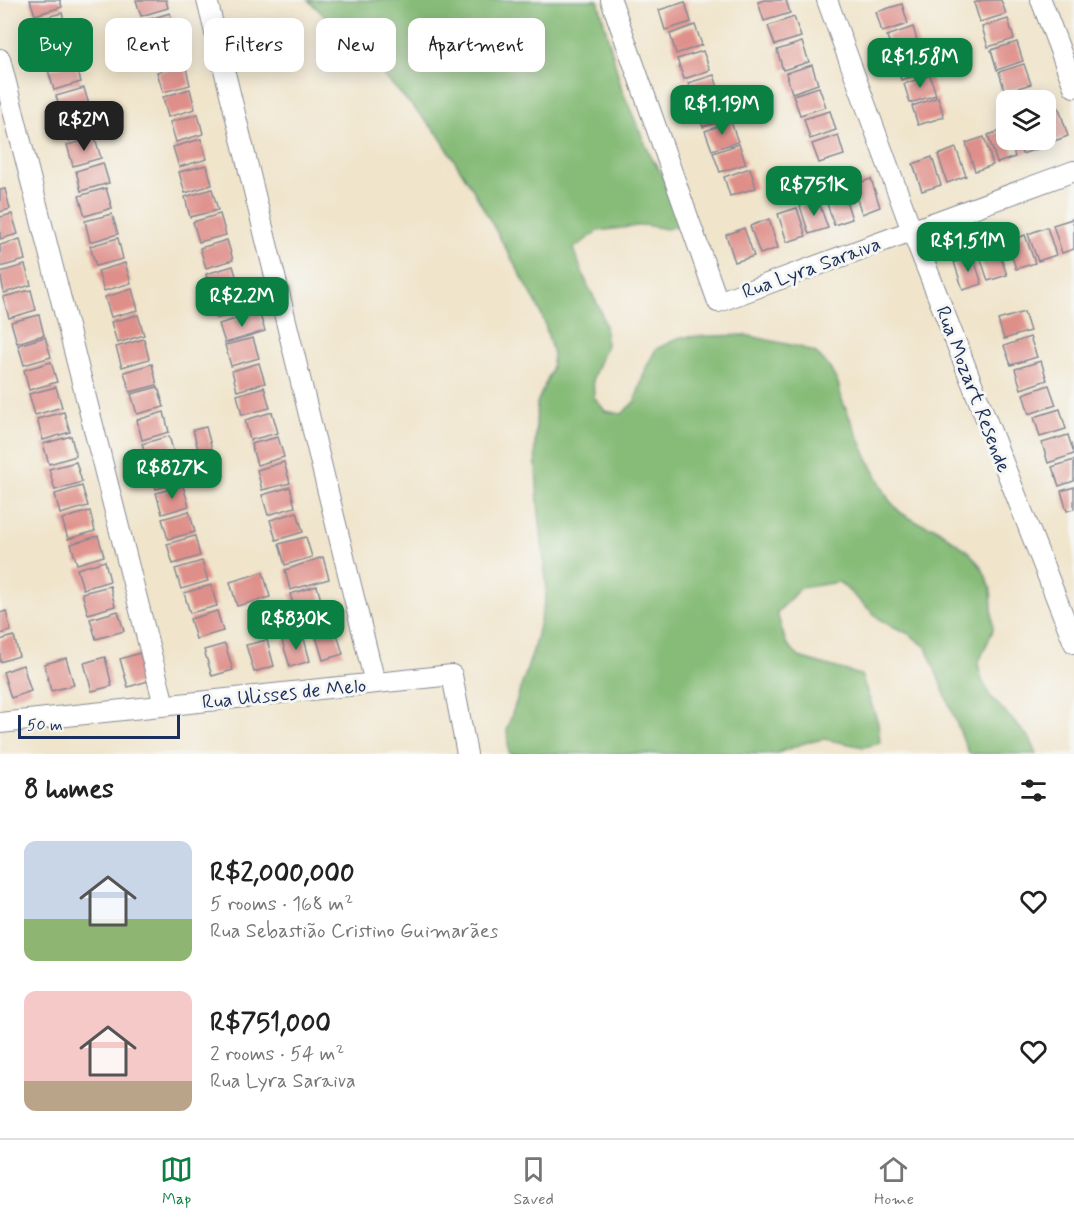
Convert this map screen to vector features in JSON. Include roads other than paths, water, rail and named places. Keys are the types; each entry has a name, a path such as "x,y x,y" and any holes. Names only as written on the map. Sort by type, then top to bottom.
{"street":[{"path":"207,0 375,683"},
{"name":"Rua Lyra Saraiva","path":"611,0 718,302 1074,171"},
{"name":"Rua Mozart Resende","path":"827,0 912,231 1074,643"},
{"path":"1041,0 1074,87"},
{"path":"0,59 164,705"},
{"name":"Rua Ulisses de Melo","path":"0,723 452,675 467,754"}]}
